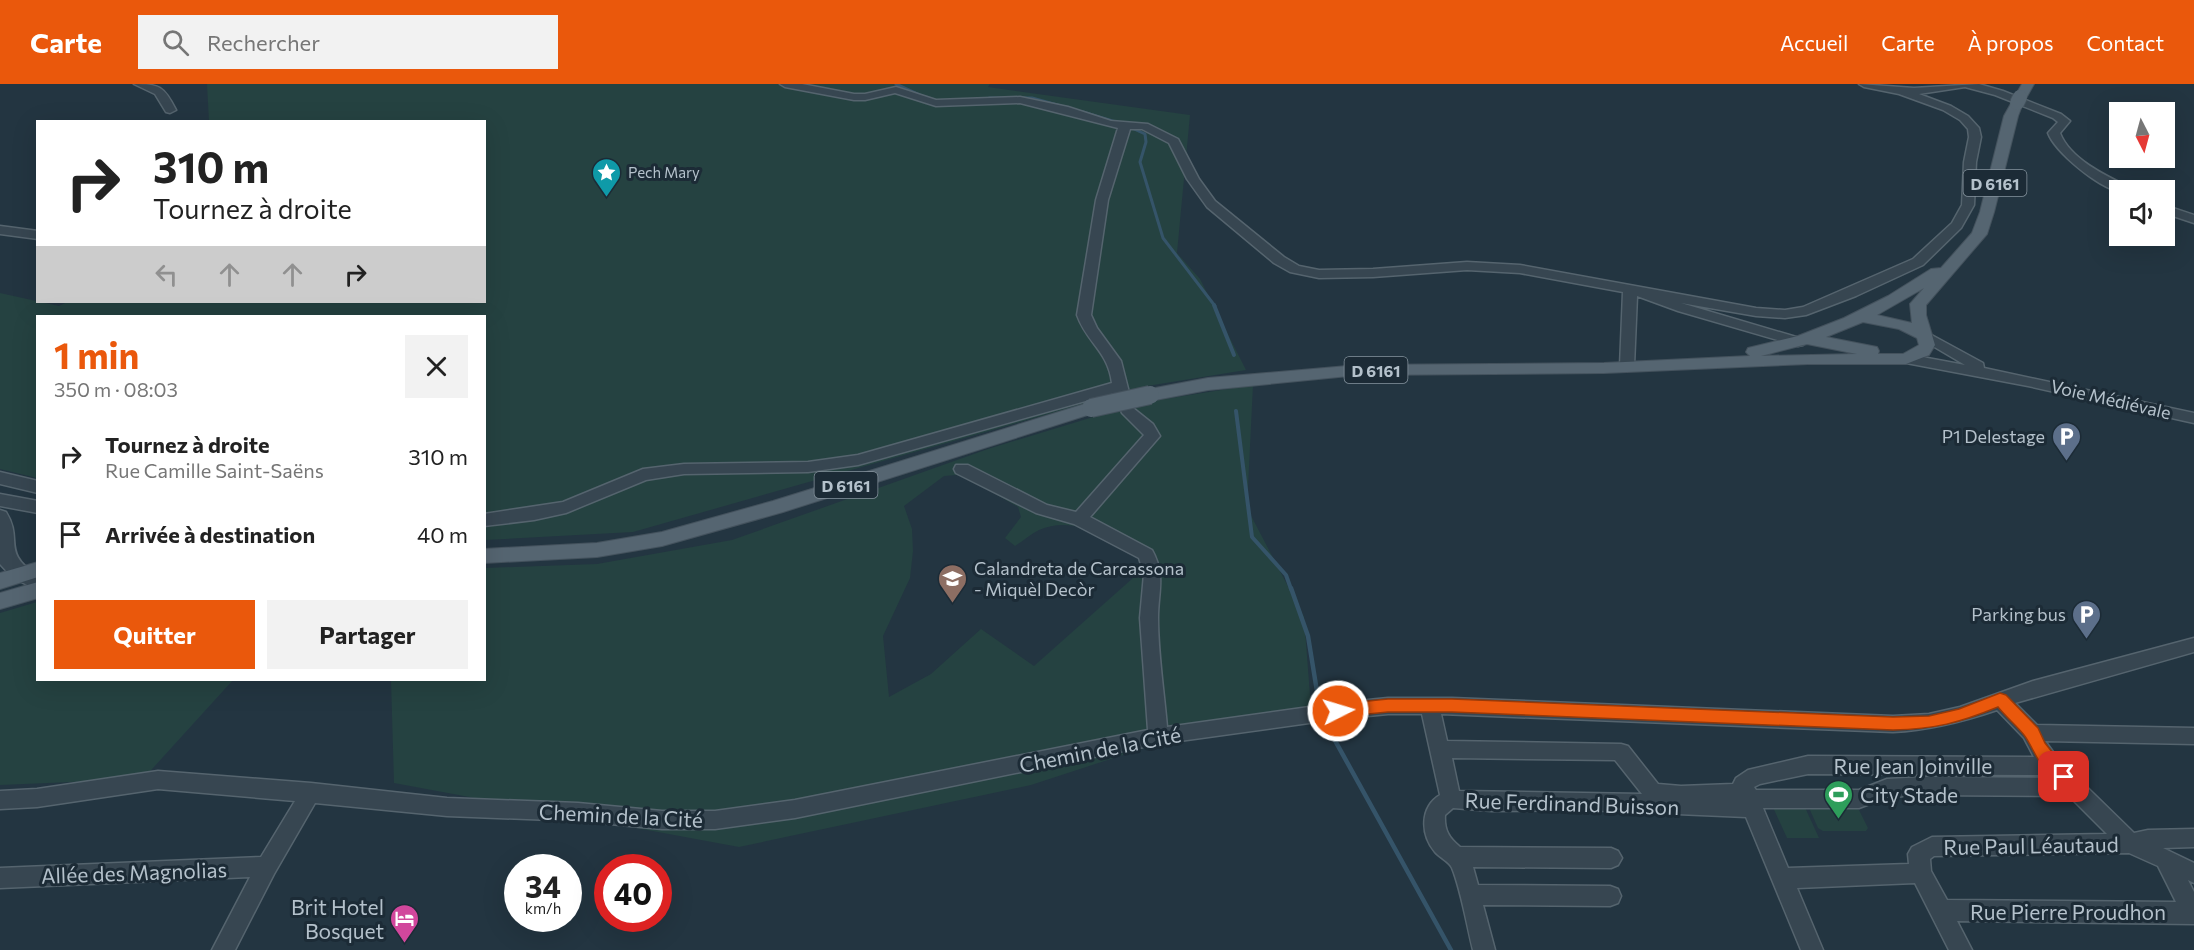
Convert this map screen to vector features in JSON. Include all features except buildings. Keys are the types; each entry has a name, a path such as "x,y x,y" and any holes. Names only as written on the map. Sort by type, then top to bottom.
{"main road":[{"name":"D 6161","path":"486,556 597,550 662,539 776,507 968,439 1008,434 1091,408 1150,394 1208,384 1328,372 1604,368 1723,358 1802,341 1831,332 1859,316 1894,301 1959,257 1979,234 1987,212 2011,116 2028,84"},
{"path":"1604,368 1808,359 1906,358 1923,351 1927,345 1926,336 1918,321 1918,304 1959,257"},
{"path":"1859,316 1904,325 1926,336"},
{"path":"1859,316 1874,340 1906,358"},
{"path":"1802,341 1845,344 1906,358"},
{"path":"0,581 28,571"},
{"path":"0,601 36,591"}],"street":[{"path":"139,84 160,90 170,110"},
{"path":"785,84 854,97 865,97 896,90 936,103 1002,100 1035,102 1110,124 1144,126 1174,141 1193,179 1212,204 1279,260 1295,269 1319,274 1373,273 1467,266 1520,269 1756,312 1785,314 1806,311 1842,297 1918,262 1957,225 1968,205 1974,128 1964,118 1947,108 1903,92 1864,84"},
{"path":"1903,92 1939,91 1965,84 1999,93 2057,116 2064,122 2054,133 2055,139 2072,156 2109,180"},
{"path":"1079,519 1152,436 1149,427 1128,410 1119,386 1114,360 1087,326 1084,315 1102,200 1125,125"},
{"path":"2175,212 2194,219"},
{"path":"0,230 35,232"},
{"path":"1632,290 1683,308 1802,341"},
{"path":"1627,366 1632,290"},
{"path":"1926,336 1972,364 2028,381"},
{"path":"1906,358 2028,381"},
{"name":"Voie Médiévale","path":"2028,381 2194,418"},
{"path":"486,520 534,514 566,507 643,475 712,467 808,467 968,439 1119,386"},
{"path":"962,469 1042,509 1079,519 1146,554 1153,574 1149,618 1158,735"},
{"path":"0,478 36,487"},
{"path":"0,500 36,507"},
{"path":"0,516 5,533 1,547 3,557 28,571"},
{"name":"Chemin de la Cité","path":"0,800 38,798 158,780 311,792 447,807 578,812 662,820 715,820 795,809 1158,735 1388,706 1893,724 1929,722 1960,716 2000,700 2194,645"},
{"path":"2000,700 2032,733 2038,747 2052,766 2130,843 2194,873"},
{"name":"Rue Ferdinand Buisson","path":"1430,707 1451,799 1586,801 1747,796"},
{"path":"2032,733 2194,736"},
{"path":"1438,748 1613,751 1621,753 1652,791 1666,794 1859,799 1887,788 2075,787"},
{"name":"Rue Jean Joinville","path":"1747,796 1755,776 1808,765 2052,766"},
{"path":"224,950 267,867 311,792"},
{"path":"1747,796 1812,950"},
{"path":"1451,799 1438,806 1433,812 1433,819 1440,843 1458,857 1471,895 1484,950"},
{"name":"Rue Paul Léautaud","path":"1921,872 1919,854 1932,847 2130,843 2148,839 2194,838"},
{"path":"1458,857 1611,858"},
{"path":"2166,861 2194,914"},
{"name":"Allée des Magnolias","path":"0,878 267,867"},
{"path":"1782,878 1897,875 1921,872 1962,950"},
{"path":"1471,895 1610,896"},
{"name":"Rue Pierre Proudhon","path":"1942,910 2194,914"}],"green space":[{"path":"207,84 990,84 988,87 1190,115 1177,253 1200,279 1246,370 1147,386 633,532 486,540 486,315 36,315 36,478 0,469 0,293 36,301 36,303 59,306 65,303 486,303 486,120 209,120"},
{"path":"1253,385 1247,508 1304,617 1311,708 1172,739 1031,785 739,847 394,783 391,681 486,681 486,568 597,564 732,540 988,449 1139,403","holes":["956,475 969,479 1018,507 1021,517 1005,538 1015,546 1039,530 1066,525 1079,527 1104,537 1139,559 1142,570 1034,666 981,629 931,674 889,697 883,636 910,578 913,551 912,529 904,506 944,476"]},
{"path":"36,602 36,681 232,681 143,779 0,785 0,613"},
{"path":"1771,803 1803,803 1819,838 1787,838"},
{"name":"City Stade","path":"1812,806 1853,807 1859,810 1868,828 1866,831 1823,831 1818,828 1810,810"}],"waterway":[{"path":"896,84 920,95"},
{"path":"989,98 1032,98 1061,106"},
{"path":"1083,112 1119,123"},
{"path":"1132,128 1145,134 1146,142 1140,162 1163,238 1215,306"},
{"path":"1214,305 1234,355"},
{"path":"1236,411 1252,537 1286,575 1291,589"},
{"path":"1291,588 1308,636 1320,710"},
{"path":"1322,717 1451,950"}],"place":[{"name":"Pech Mary","path":"607,198"},
{"name":"P1 Delestage","path":"2066,462"},
{"name":"Calandreta de Carcassona - Miquèl Decòr","path":"953,604"},
{"name":"Parking bus","path":"2087,640"},
{"name":"City Stade","path":"1839,820"},
{"name":"Brit Hotel Bosquet","path":"405,944"}],"route":[{"path":"1338,711 1388,706 1452,706 1893,724 1929,722 1960,716 2000,700 2032,733 2038,747 2052,766 2064,777"}]}
